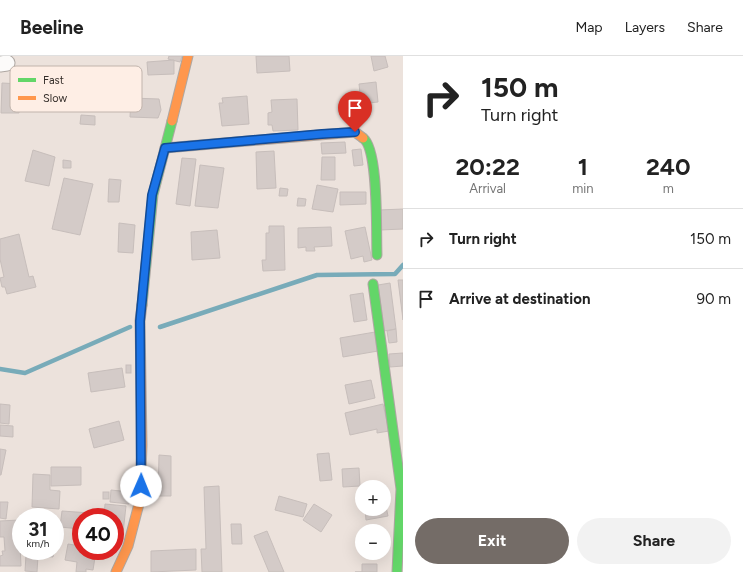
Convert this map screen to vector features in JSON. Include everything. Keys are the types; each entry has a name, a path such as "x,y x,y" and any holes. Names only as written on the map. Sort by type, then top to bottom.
{"street":[{"path":"116,572 128,546 140,500 142,445 140,321 152,195 188,56"},
{"path":"165,148 355,132 368,140 374,162 377,255"},
{"path":"373,284 402,489 397,572"}],"building":[{"path":"169,56 182,56 180,62 168,59"},
{"path":"256,56 289,56 290,71 257,73"},
{"path":"371,56 385,56 388,67 374,71"},
{"path":"174,60 174,74 148,75 147,62"},
{"path":"376,82 378,102 351,105 350,94 360,93 359,84"},
{"path":"2,83 10,83 10,112 19,113 1,113"},
{"path":"247,96 249,124 222,126 219,103 223,103 222,98"},
{"path":"142,98 159,99 161,110 158,118 130,117 130,112 142,112"},
{"path":"297,99 298,130 273,131 272,125 268,125 268,113 272,112 271,100"},
{"path":"81,115 95,116 95,125 80,124"},
{"path":"345,142 346,153 322,154 321,143"},
{"path":"361,149 363,165 354,166 352,150"},
{"path":"33,150 55,157 49,186 25,181"},
{"path":"274,151 276,188 257,189 256,152"},
{"path":"322,157 335,157 335,180 321,180"},
{"path":"182,158 196,159 190,206 176,204"},
{"path":"63,160 71,161 71,168 63,168"},
{"path":"200,165 224,168 218,208 195,206"},
{"path":"64,178 93,184 80,235 52,229"},
{"path":"109,179 121,180 119,202 108,202"},
{"path":"317,185 338,189 333,212 312,209"},
{"path":"280,188 288,189 287,196 279,196"},
{"path":"340,192 366,192 366,204 340,205"},
{"path":"298,198 306,199 305,206 297,206"},
{"path":"403,209 403,229 380,230 379,210"},
{"path":"119,223 135,225 133,253 118,252"},
{"path":"269,226 284,226 285,270 263,271 262,260 266,260 266,233 269,233"},
{"path":"331,227 332,246 314,247 315,251 306,251 306,247 298,248 298,228"},
{"path":"365,227 372,260 364,262 363,256 351,259 345,231"},
{"path":"217,230 220,258 192,260 191,232"},
{"path":"19,234 29,277 33,276 36,287 7,294 5,287 2,287 0,278 4,277 0,259 0,239"},
{"path":"398,280 403,280 403,320"},
{"path":"390,283 396,329 384,331 378,285"},
{"path":"363,293 367,320 354,322 350,295"},
{"path":"396,329 397,342 389,343 387,331"},
{"path":"375,332 378,351 343,357 340,338"},
{"path":"403,353 403,366 390,367 389,354"},
{"path":"126,365 131,365 131,373 126,373"},
{"path":"122,368 125,387 91,392 88,373"},
{"path":"371,380 375,398 349,404 345,385"},
{"path":"0,404 10,405 9,424 0,423"},
{"path":"383,404 389,431 377,433 377,429 350,435 345,413"},
{"path":"119,421 124,440 94,448 89,429"},
{"path":"0,425 13,426 13,437 0,436"},
{"path":"0,449 6,450 1,475 0,475"},
{"path":"329,453 332,480 320,481 317,454"},
{"path":"159,455 171,456 171,496 158,496"},
{"path":"51,467 81,467 81,485 51,486"},
{"path":"359,468 360,480 355,480 355,486 343,487 342,469"},
{"path":"33,474 50,475 50,490 60,491 59,508 32,507"},
{"path":"219,486 222,572 202,572 201,549 206,549 204,487"},
{"path":"111,490 130,492 129,504 110,502"},
{"path":"103,492 109,492 109,499 103,499"},
{"path":"279,496 307,504 303,517 275,510"},
{"path":"0,502 8,502 6,519 0,518"},
{"path":"105,504 126,506 124,524 124,508 105,508"},
{"path":"314,504 332,515 321,532 303,520"},
{"path":"64,511 72,512 72,528 64,527"},
{"path":"366,516 388,516 366,520"},
{"path":"12,520 12,560 21,560 21,566 0,566 0,556 3,555 2,551 5,551 4,537 0,537 0,521"},
{"path":"231,524 241,524 242,544 232,544"},
{"path":"267,531 284,572 269,572 254,536"},
{"path":"68,544 72,545 72,560 95,560 93,570 86,569 86,572 76,572 77,562 65,560"},
{"path":"196,549 196,570 151,572 151,551"},
{"path":"26,560 38,560 37,572 25,571"},
{"path":"362,564 377,564 377,572 362,572"}],"waterway":[{"path":"160,327 317,275 395,274 403,265"},
{"path":"0,369 25,373 130,327"}],"traffic: fast":[{"path":"142,305 153,195 172,121"},
{"path":"363,138 368,145 372,158 374,174 376,192 377,255"},
{"path":"373,284 401,489 397,572"}],"traffic: slow":[{"path":"172,121 188,56"},
{"path":"165,148 355,132 363,138"},
{"path":"116,572 128,546 140,500 142,445 140,321 142,305"}],"route":[{"path":"141,486 142,445 140,321 152,195 165,148 355,132"}]}
